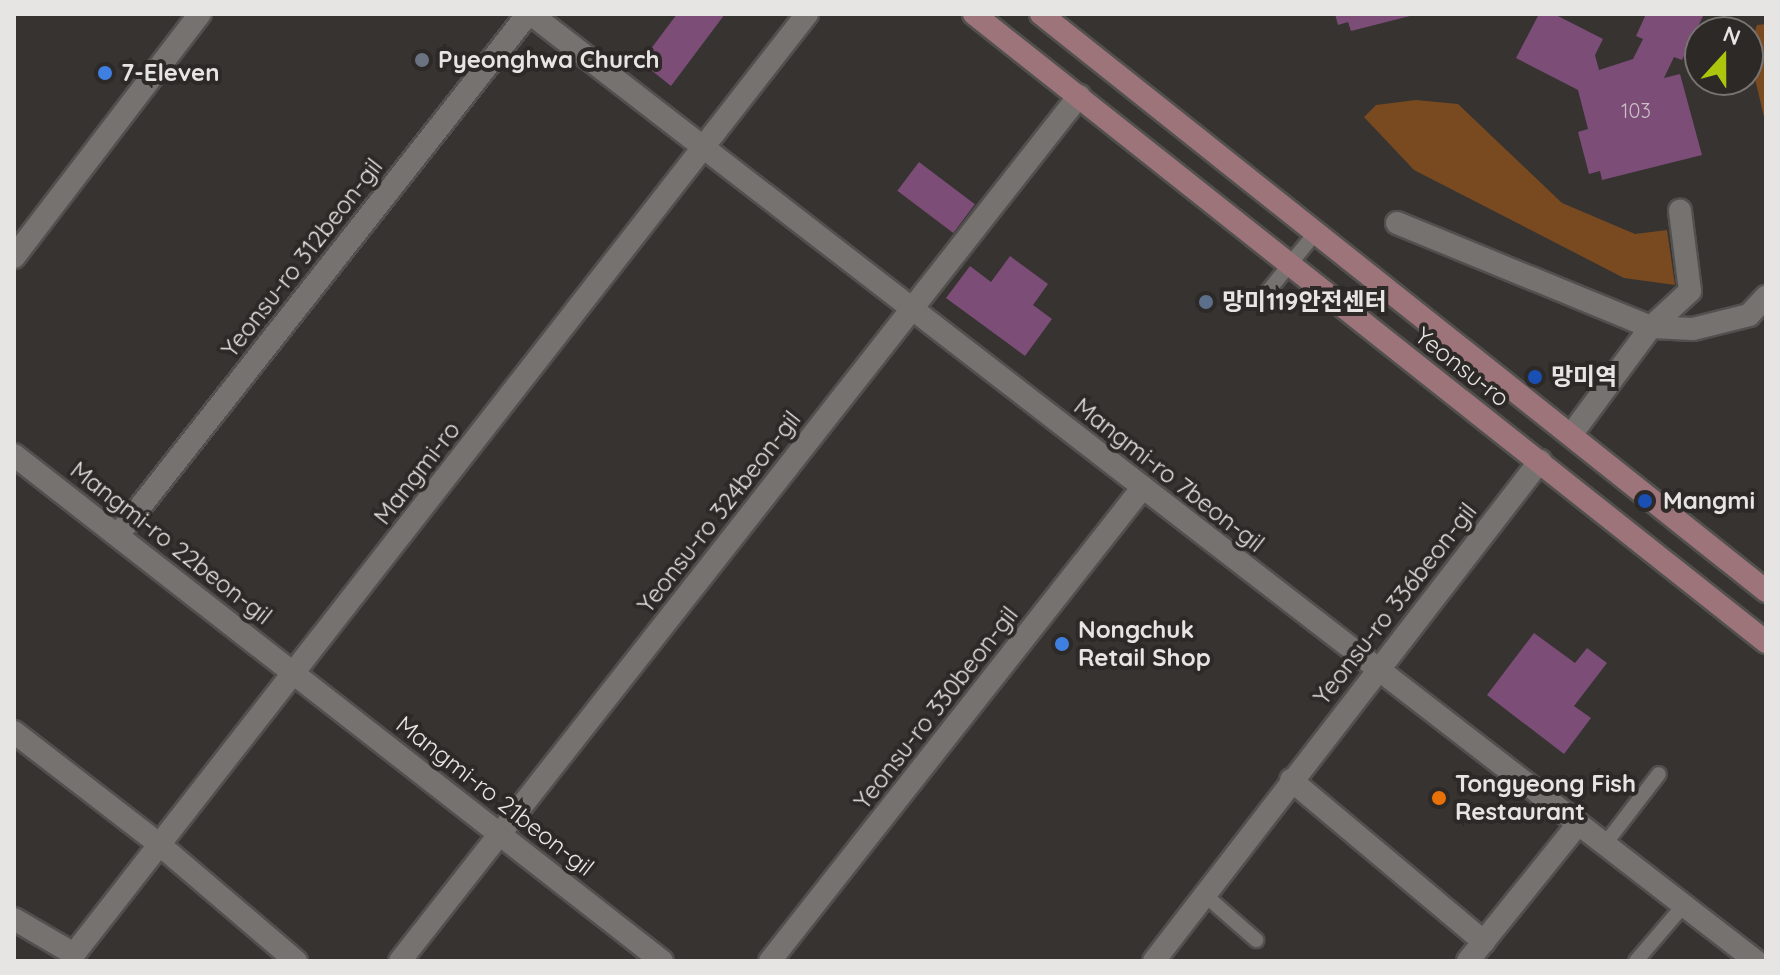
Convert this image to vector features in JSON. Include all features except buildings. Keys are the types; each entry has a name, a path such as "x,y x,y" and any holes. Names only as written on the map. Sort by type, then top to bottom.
{"main road":[{"name":"Yeonsu-ro","path":"974,14 1766,642"},
{"name":"Yeonsu-ro","path":"1041,14 1766,591"}],"street":[{"path":"14,257 200,14"},
{"name":"Mangmi-ro 7beon-gil","path":"529,14 1143,487 1375,671 1756,961"},
{"name":"Yeonsu-ro 312beon-gil","path":"118,535 529,14"},
{"name":"Mangmi-ro","path":"79,957 160,845 807,14"},
{"name":"Yeonsu-ro 324beon-gil","path":"400,961 1079,96"},
{"path":"1571,435 1651,327 1690,291 1680,211"},
{"path":"1397,223 1651,327 1693,329 1749,315 1766,297"},
{"name":"Mangmi-ro 22beon-gil","path":"14,455 296,672"},
{"name":"Yeonsu-ro 336beon-gil","path":"1154,961 1540,461"},
{"name":"Yeonsu-ro 330beon-gil","path":"770,961 1143,487"},
{"name":"Mangmi-ro 21beon-gil","path":"296,672 662,961"},
{"path":"14,732 160,845 296,961"},
{"path":"1291,780 1484,942"},
{"path":"1468,961 1578,824"},
{"path":"14,919 79,957"}],"lane":[{"path":"1265,295 1316,232"},
{"path":"1605,844 1659,774"},
{"path":"1206,896 1256,940"},
{"path":"1636,961 1684,905"}],"shaded area":[{"path":"1764,24 1766,125 1759,96 1764,96"},
{"path":"1416,100 1458,104 1562,203 1635,234 1667,230 1675,285 1624,278 1414,170 1364,117 1376,105"}],"place":[{"name":"Pyeonghwa Church","path":"422,60"},
{"name":"7-Eleven","path":"105,73"},
{"name":"망미119안전센터","path":"1206,302"},
{"name":"망미역","path":"1535,377"},
{"name":"Mangmi","path":"1645,501"},
{"name":"Nongchuk Retail Shop","path":"1062,644"},
{"name":"Tongyeong Fish Restaurant","path":"1439,798"}]}
